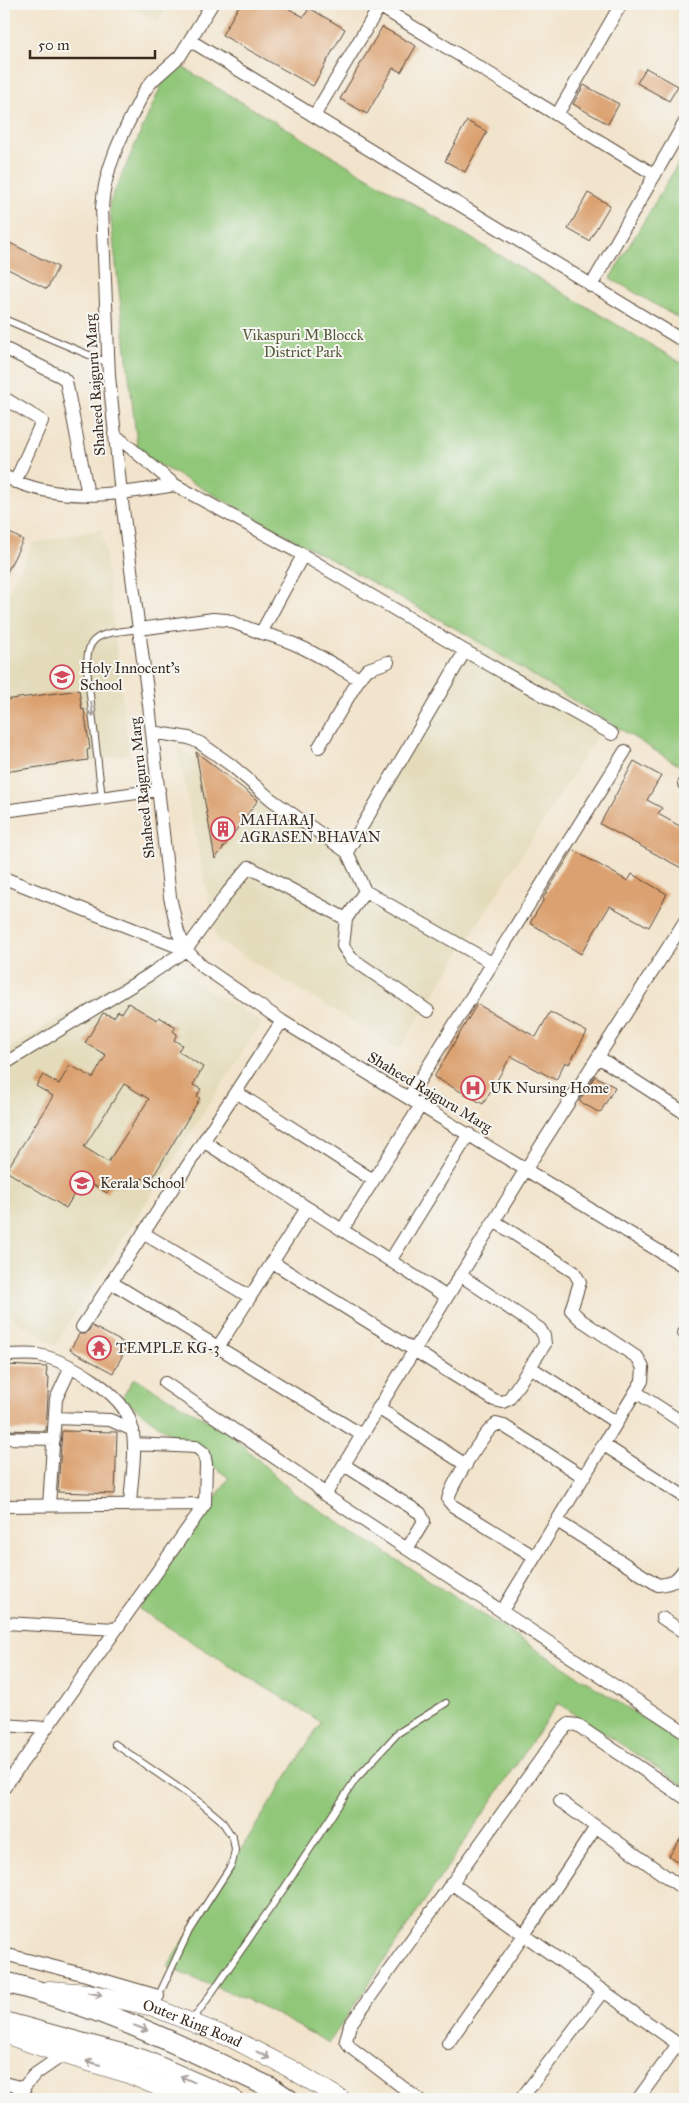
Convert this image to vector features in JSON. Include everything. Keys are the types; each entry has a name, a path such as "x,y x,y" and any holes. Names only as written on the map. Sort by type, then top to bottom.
{"main road":[{"name":"Outer Ring Road","path":"4,1982 29,1988 144,2029 273,2089 288,2099"},
{"path":"4,2022 142,2060 232,2099"}],"street":[{"name":"Shaheed Rajguru Marg","path":"212,4 180,56 153,80 145,90 109,166 104,181 102,208 108,363 114,434 152,732 170,897 178,932 186,950 202,966 282,1021 685,1267"},
{"path":"557,115 621,4"},
{"path":"314,116 380,5 655,175"},
{"path":"191,40 590,286 685,342"},
{"path":"590,286 685,122"},
{"path":"4,348 62,377 66,381 88,495"},
{"path":"4,398 42,421 9,479 58,493 88,495 121,494 175,485"},
{"path":"114,434 175,485 302,555 465,651 612,734"},
{"path":"260,633 302,555"},
{"path":"139,629 213,619 227,620 260,633 288,640 359,679"},
{"path":"347,852 465,651"},
{"path":"319,746 359,679 368,669 388,662"},
{"path":"152,732 189,738 200,742 272,800 347,852 365,891 492,963"},
{"path":"409,1097 625,751"},
{"path":"4,811 159,790"},
{"path":"4,1064 149,975 186,950 228,892 249,868 346,919"},
{"path":"4,878 186,950"},
{"path":"365,891 346,919 342,946 351,958 428,1011"},
{"path":"325,1494 526,1169 685,921"},
{"path":"82,1327 282,1021"},
{"path":"598,1058 685,1113"},
{"path":"236,1092 373,1180"},
{"path":"342,1230 421,1105"},
{"path":"390,1261 469,1134"},
{"path":"203,1141 447,1297"},
{"path":"218,1347 307,1208"},
{"path":"494,1221 574,1272 580,1282 571,1310 581,1320 638,1358 643,1368 642,1381 636,1392 502,1611"},
{"path":"144,1233 250,1297"},
{"path":"272,1262 494,1400 503,1402 509,1399 545,1344 540,1329 460,1275"},
{"path":"111,1282 362,1435"},
{"path":"4,1355 38,1355 71,1367 101,1386 126,1412 133,1430 134,1444 130,1504"},
{"path":"49,1506 56,1399 71,1367"},
{"path":"530,1367 617,1423"},
{"path":"165,1383 325,1494 685,1732"},
{"path":"636,1392 685,1424"},
{"path":"378,1408 466,1465"},
{"path":"55,1418 110,1420 133,1430"},
{"path":"535,1557 453,1506 448,1500 449,1493 466,1465 489,1428 496,1424 504,1426 584,1477"},
{"path":"4,1438 54,1439"},
{"path":"4,1788 205,1504 206,1464 204,1453 196,1447 134,1444"},
{"path":"604,1445 685,1497"},
{"path":"344,1464 420,1513 424,1521 407,1548"},
{"path":"4,1506 205,1504"},
{"path":"557,1521 658,1585 670,1584 678,1579 685,1568"},
{"path":"662,1618 685,1633"},
{"path":"4,1623 116,1630"},
{"path":"418,2099 350,2047 346,2040 347,2032 350,2025 451,1883 562,1730 569,1724 577,1725 685,1798"},
{"path":"4,1725 46,1728"},
{"path":"560,1801 685,1890"},
{"path":"448,2043 524,1935 596,1827"},
{"path":"451,1883 683,2046 638,2099"},
{"path":"4,1954 86,1975 155,2002"},
{"name":"Outer Ring Road","path":"29,1988 89,1993 155,2002 191,2022 233,2039 291,2069 341,2099"},
{"path":"521,2099 603,1990"},
{"path":"4,2034 63,2055 128,2074 161,2093 187,2099"},
{"path":"4,2083 24,2093 34,2074 63,2055"}],"lane":[{"path":"4,319 108,363"},
{"path":"102,798 87,669 88,649 93,639 102,635 139,629"},
{"path":"191,2022 285,1887 355,1780 398,1733 446,1703"},
{"path":"115,1744 202,1804 221,1820 228,1830 235,1850 232,1864 188,1931 155,2002"}],"shaded area":[{"path":"123,4 169,4 159,22"},
{"name":"Holy Innocent's School","path":"102,529 129,754 4,777 4,601 33,543"},
{"path":"471,637 607,720 399,1049 217,940 177,747 345,850"},
{"name":"Kerala School","path":"153,958 262,1022 55,1345 4,1312 4,1053"}],"green space":[{"name":"Vikaspuri M Blocck District Park","path":"172,61 685,365 685,769 471,637 138,453 109,204"},
{"path":"685,152 685,322 610,278"},
{"path":"134,1378 228,1432 295,1494 685,1745 685,1786 558,1703 329,2043 259,2005 167,1967 321,1722 139,1609 229,1478 122,1398"}],"building":[{"path":"240,4 280,4 304,17 309,8 345,29 313,86 222,35"},
{"path":"382,27 416,46 401,72 393,68 367,114 340,99"},
{"path":"646,68 678,86 669,101 637,83"},
{"path":"584,85 619,104 608,124 573,104"},
{"path":"467,121 487,132 465,172 445,161"},
{"path":"588,193 610,205 589,241 568,229"},
{"path":"4,240 58,267 47,289 4,267"},
{"path":"4,530 23,540 4,578"},
{"path":"79,690 90,749 87,750 88,760 4,772 4,700"},
{"name":"MAHARAJ AGRASEN BHAVAN","path":"196,752 258,800 215,859"},
{"path":"634,761 661,776 647,800 662,808 658,814 685,829 685,870 600,824"},
{"path":"573,850 628,881 632,874 667,894 649,927 610,906 581,954 530,923"},
{"path":"128,1003 157,1020 159,1017 176,1027 173,1031 177,1034 174,1040 182,1045 178,1051 203,1067 193,1085 201,1089 197,1096 200,1098 150,1182 142,1178 136,1188 127,1182 123,1188 117,1184 115,1187 112,1185 107,1193 83,1179 66,1208 6,1171 53,1096 36,1086 43,1075 59,1084 70,1065 93,1078 106,1055 85,1043 103,1013 114,1017 118,1011 122,1013","holes":["124,1084 149,1099 108,1162 84,1147"]},
{"path":"477,1004 536,1037 550,1012 587,1032 569,1064 565,1062 556,1080 511,1056 483,1104 434,1077"},
{"path":"595,1076 615,1087 600,1113 579,1101"},
{"name":"TEMPLE KG-3","path":"92,1326 128,1345 113,1373 70,1350 79,1334 86,1334"},
{"path":"4,1365 47,1367 46,1377 49,1377 46,1431 4,1430"},
{"path":"62,1431 117,1432 115,1494 58,1492"},
{"path":"685,1832 685,1867 669,1856"}],"place":[{"name":"Holy Innocent's School","path":"62,677"},
{"name":"MAHARAJ AGRASEN BHAVAN","path":"223,829"},
{"name":"UK Nursing Home","path":"473,1088"},
{"name":"Kerala School","path":"82,1183"},
{"name":"TEMPLE KG-3","path":"99,1348"}]}
